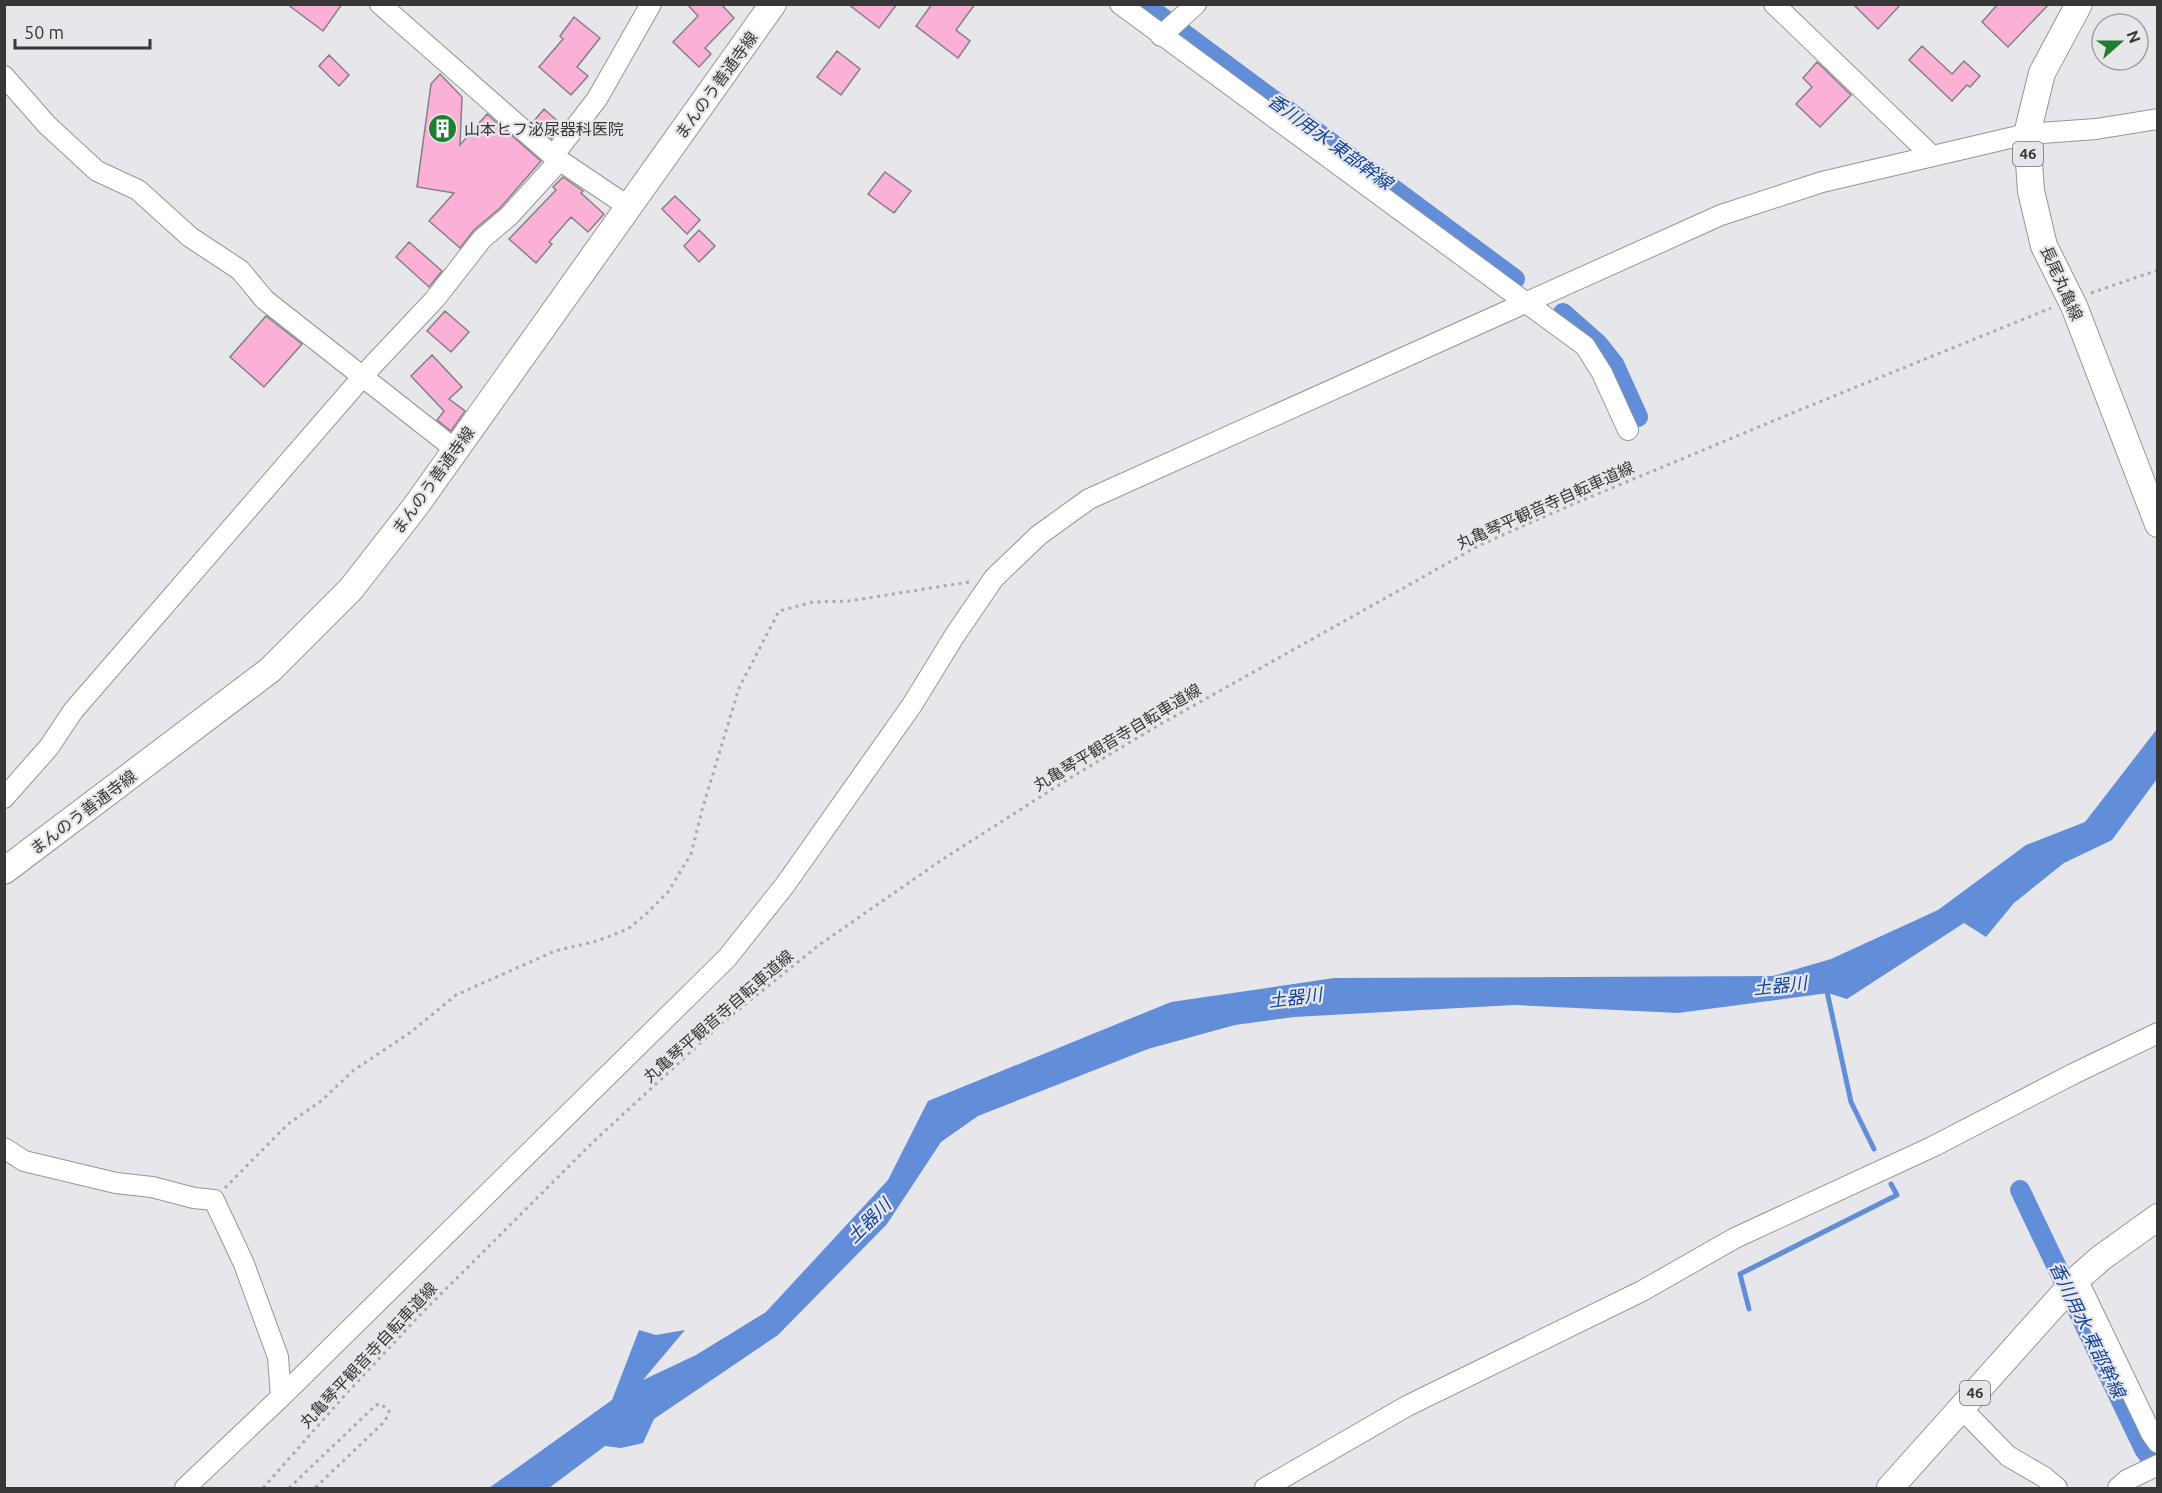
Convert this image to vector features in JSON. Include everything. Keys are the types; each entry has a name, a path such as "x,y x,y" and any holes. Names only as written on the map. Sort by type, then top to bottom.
{"main road":[{"name":"まんのう善通寺線","path":"4,871 270,670 351,589 415,507 773,4"},
{"name":"長尾丸亀線","path":"2079,4 2042,73 2027,134 2031,191 2044,246 2073,303 2157,524"},
{"name":"46","path":"1890,1488 2069,1287 2101,1258 2157,1217"}],"street":[{"path":"380,4 556,158 629,207"},
{"path":"4,798 49,747 73,711 363,377 435,300 482,239 509,216 556,158 597,99 651,4"},
{"path":"1120,4 1585,346 1602,372 1628,430"},
{"path":"1161,36 1196,4"},
{"path":"1774,4 1932,156"},
{"path":"4,76 47,125 97,171 138,190 190,237 240,270 265,300 456,450"},
{"path":"185,1488 281,1397 727,958 785,885 912,705 955,635 994,578 1040,535 1089,500 1721,215 1822,182 2027,134 2096,129 2157,119"},
{"path":"1265,1488 1407,1406 1642,1291 1735,1238 1932,1147 2157,1033"},
{"path":"4,1148 24,1161 116,1183 152,1187 194,1198 214,1200 244,1264 278,1357 281,1397"},
{"path":"2069,1287 2157,1443"},
{"path":"1961,1408 2008,1456 2044,1477 2057,1488"},
{"path":"2118,1488 2127,1480 2154,1467"}],"path":[{"name":"丸亀琴平観音寺自転車道線","path":"263,1488 419,1316 609,1127 721,1024 819,945 943,859 1070,778 1159,725 1480,545 1571,504 1781,417 2157,270"},
{"path":"214,1200 288,1124 321,1101 354,1070 411,1032 456,994 555,951 597,941 628,928 646,915 668,892 691,854 739,687 778,611 813,602 849,601 994,578"},
{"path":"289,1488 376,1405 386,1406 389,1411 388,1416 382,1424 315,1488"}],"water":[{"name":"土器川","path":"2157,729 2157,779 2112,840 2064,863 2014,903 1986,937 1964,923 1847,999 1828,993 1678,1013 1514,1005 1294,1017 1235,1025 1148,1049 978,1116 941,1142 887,1224 778,1335 654,1419 643,1443 621,1448 605,1446 549,1488 489,1488 612,1400 639,1330 656,1335 685,1330 643,1380 696,1355 766,1312 888,1180 928,1101 1171,1002 1334,978 1773,976 1831,959 1938,910 2026,845 2085,822"}],"building":[{"path":"287,4 342,4 323,31"},
{"path":"687,4 721,4 734,18 705,48 711,54 699,67 673,42 698,16"},
{"path":"848,4 897,4 879,28"},
{"path":"932,4 975,4 956,30 970,41 958,58 916,26"},
{"path":"1853,4 1901,4 1878,29"},
{"path":"1998,4 2049,4 2008,47 1982,22"},
{"path":"574,17 600,38 577,67 588,76 571,95 539,67 563,39 560,36"},
{"path":"1922,46 1952,74 1964,61 1980,76 1970,87 1967,85 1952,101 1909,60"},
{"path":"837,51 860,69 841,95 817,77"},
{"path":"329,55 349,75 339,86 319,66"},
{"path":"1817,62 1851,95 1820,127 1796,104 1812,87 1803,78"},
{"name":"山本ヒフ泌尿器科医院","path":"440,74 462,97 460,145 487,114 541,161 500,208 474,230 460,248 429,221 454,193 417,187 431,84"},
{"path":"544,109 562,125 551,139 533,122"},
{"path":"885,172 911,191 894,213 868,194"},
{"path":"563,177 583,191 581,193 604,214 588,232 571,217 549,242 552,244 536,263 509,239 556,190 553,187"},
{"path":"675,196 700,220 687,234 662,209"},
{"path":"699,230 715,246 699,262 684,246"},
{"path":"409,242 442,271 429,287 396,257"},
{"path":"445,311 469,332 451,352 427,331"},
{"path":"266,316 302,344 264,387 230,357"},
{"path":"432,355 462,387 449,399 465,411 451,431 437,420 444,411 411,376"}],"waterway":[{"name":"香川用水 東部幹線","path":"1144,4 1515,279"},
{"name":"香川用水 東部幹線","path":"1563,313 1598,344 1614,364 1638,417"},
{"path":"1826,987 1851,1102 1874,1149"},
{"path":"1749,1309 1740,1274 1897,1195 1891,1184"},
{"name":"香川用水 東部幹線","path":"2020,1190 2144,1449 2158,1468"}],"place":[{"name":"山本ヒフ泌尿器科医院","path":"443,129"}]}
